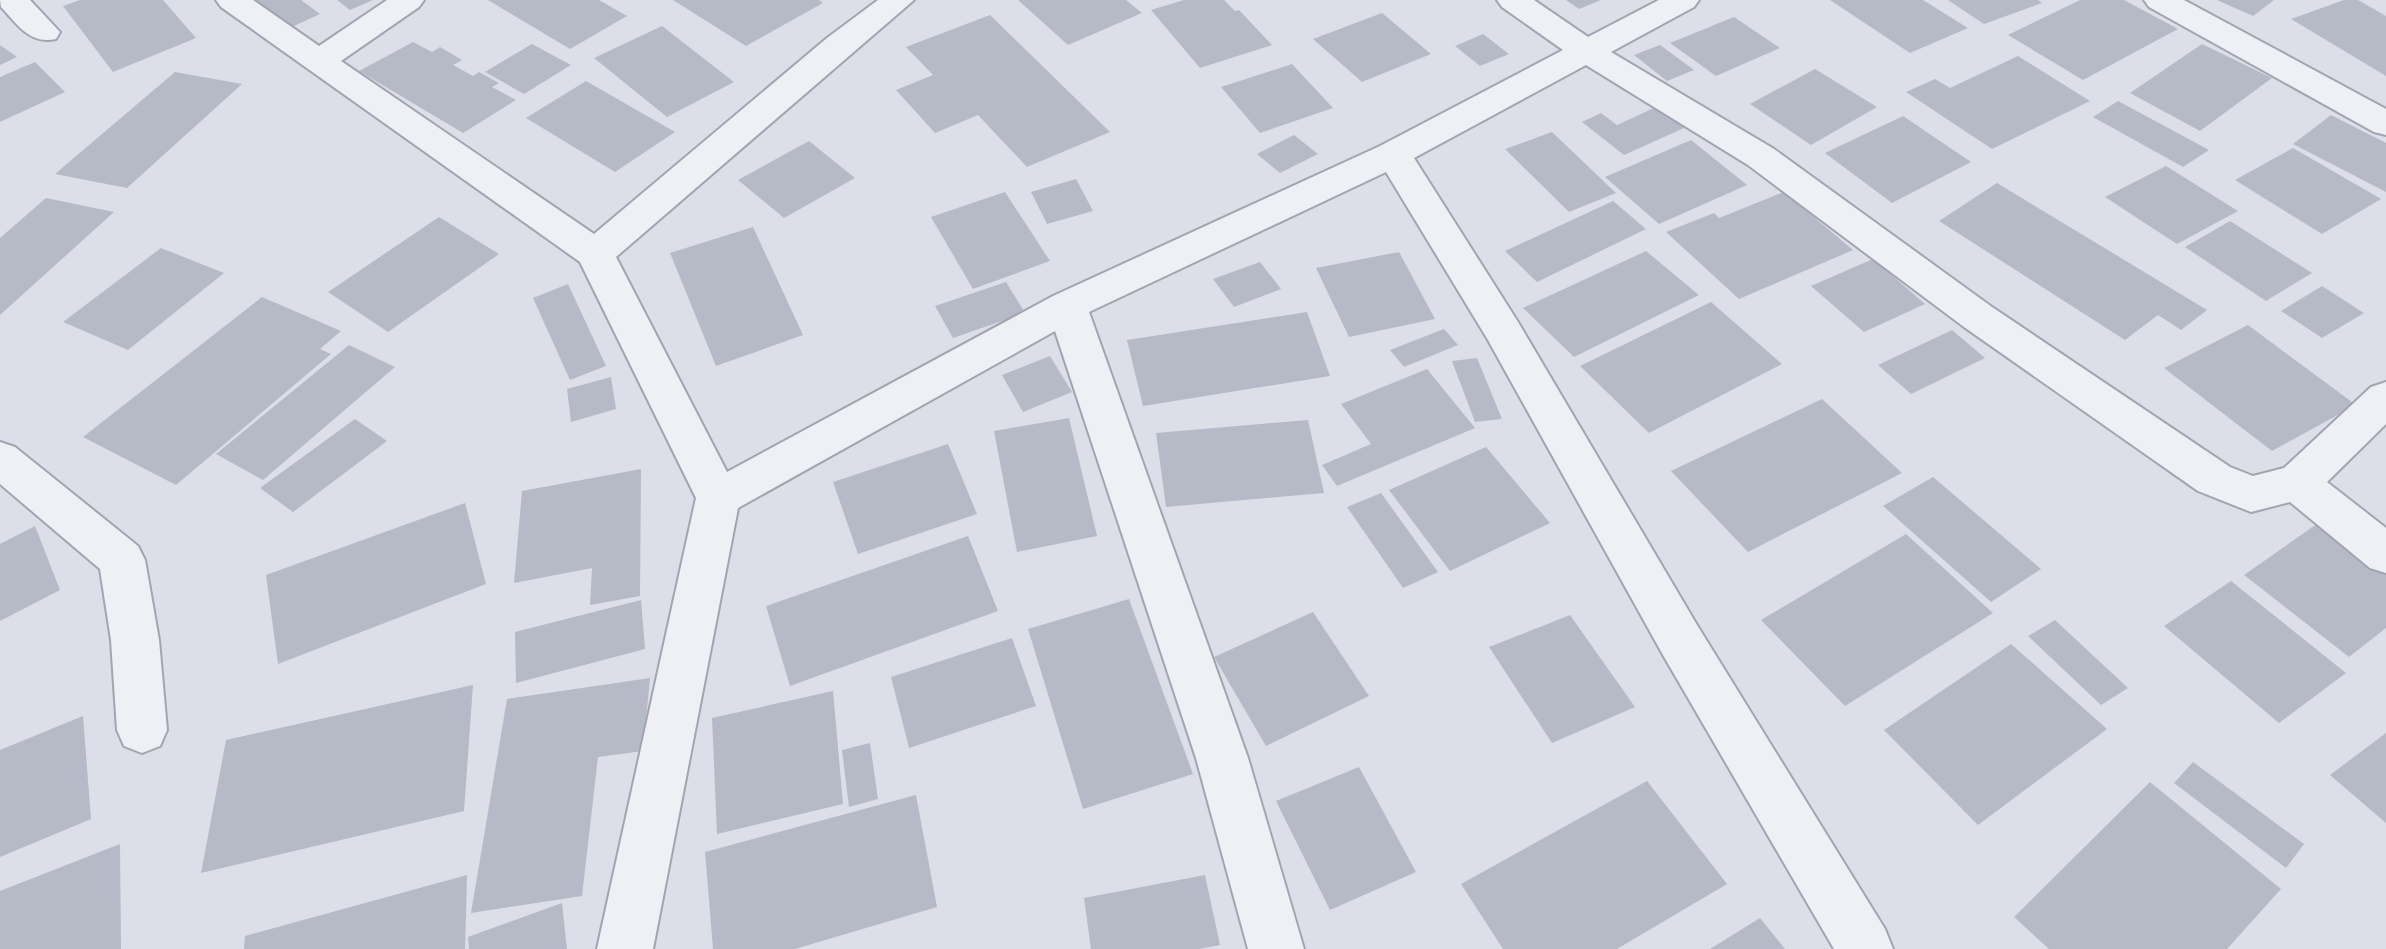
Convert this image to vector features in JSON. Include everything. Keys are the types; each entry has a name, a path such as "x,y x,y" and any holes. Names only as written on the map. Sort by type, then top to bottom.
{"street":[{"path":"12,0 44,32"},
{"path":"232,0 595,254 718,498 625,949"},
{"path":"319,61 408,0"},
{"path":"595,254 839,45 898,0"},
{"path":"1513,0 1584,50 1761,157 1978,317 2214,479 2251,494 2297,483 2386,398"},
{"path":"718,498 1067,306 1393,154 1683,0"},
{"path":"2160,0 2386,124"},
{"path":"1393,154 1504,332 1680,640 1865,949"},
{"path":"1067,306 1222,758 1276,949"},
{"path":"0,459 122,560 135,640 142,730"},
{"path":"2297,483 2386,554"}],"building":[{"path":"80,0 163,0 196,38 113,72 63,6"},
{"path":"244,0 301,0 320,14 283,31"},
{"path":"337,0 373,0 350,10"},
{"path":"488,0 599,0 627,16 570,49"},
{"path":"673,0 819,0 823,3 746,46"},
{"path":"1018,0 1126,0 1142,13 1068,45"},
{"path":"1184,0 1224,0 1235,11 1239,10 1272,45 1200,68 1151,10"},
{"path":"1566,0 1601,0 1579,9"},
{"path":"1830,0 1923,0 1968,28 1910,53"},
{"path":"1948,0 2038,0 2042,3 1984,24"},
{"path":"2080,0 2124,0 2178,29 2083,80 2008,35"},
{"path":"2217,0 2274,0 2253,16"},
{"path":"2344,0 2358,0 2386,16 2386,76 2291,19"},
{"path":"1382,13 1431,54 1362,82 1313,39"},
{"path":"990,15 1110,132 1027,167 978,115 935,133 896,90 933,75 906,47"},
{"path":"1734,17 1780,48 1716,76 1670,43"},
{"path":"662,26 734,82 667,117 594,58"},
{"path":"1483,34 1509,54 1480,66 1455,46"},
{"path":"413,42 432,52 440,47 462,60 453,65 473,76 479,72 499,83 492,87 516,100 463,133 359,71"},
{"path":"532,44 571,65 524,94 485,72"},
{"path":"2202,44 2272,78 2200,131 2130,93"},
{"path":"0,45 17,57 0,65"},
{"path":"1660,45 1694,70 1667,81 1634,55"},
{"path":"2018,56 2090,101 1992,149 1906,92 1935,79 1950,88"},
{"path":"35,62 65,92 0,122 0,77"},
{"path":"1292,64 1333,108 1260,133 1221,87"},
{"path":"1815,69 1877,107 1811,145 1750,104"},
{"path":"175,72 242,84 127,188 55,174"},
{"path":"586,81 675,132 615,172 526,118"},
{"path":"2118,101 2209,150 2183,167 2093,117"},
{"path":"1656,107 1684,128 1624,155 1582,122 1601,113 1617,125"},
{"path":"2331,115 2386,143 2386,192 2293,144"},
{"path":"1903,116 1971,162 1892,203 1825,153"},
{"path":"1552,132 1616,193 1569,212 1505,149"},
{"path":"1294,135 1318,154 1280,173 1257,154"},
{"path":"1691,140 1747,185 1659,224 1605,177"},
{"path":"809,141 855,178 784,218 738,180"},
{"path":"2293,148 2381,199 2322,234 2235,180"},
{"path":"2166,166 2238,211 2177,244 2105,197"},
{"path":"1076,179 1093,211 1047,224 1031,192"},
{"path":"1997,183 2207,310 2181,330 2158,315 2125,340 1939,221"},
{"path":"1005,192 1050,261 973,289 931,217"},
{"path":"1784,192 1853,250 1739,299 1666,232 1714,213 1719,218"},
{"path":"46,198 114,212 0,315 0,238"},
{"path":"1613,201 1646,229 1537,282 1505,251"},
{"path":"439,217 499,254 388,332 328,292"},
{"path":"2230,221 2312,273 2266,301 2185,247"},
{"path":"753,227 803,335 716,366 670,253"},
{"path":"161,248 224,273 128,350 63,322"},
{"path":"1646,251 1699,295 1574,357 1523,308"},
{"path":"1399,252 1435,319 1349,337 1316,268"},
{"path":"1873,259 1925,304 1864,332 1811,286"},
{"path":"1260,262 1281,289 1234,307 1213,279"},
{"path":"1006,282 1025,313 953,338 935,306"},
{"path":"568,284 606,366 570,380 533,298"},
{"path":"2322,286 2364,313 2322,338 2281,311"},
{"path":"262,297 341,331 320,349 331,354 176,485 83,437"},
{"path":"1711,302 1782,364 1649,433 1580,366"},
{"path":"1307,312 1330,376 1143,406 1127,340"},
{"path":"2248,325 2356,405 2272,451 2164,368"},
{"path":"1444,329 1458,345 1404,367 1390,350"},
{"path":"1952,330 1985,358 1911,394 1878,365"},
{"path":"349,345 395,367 263,480 216,454"},
{"path":"1050,356 1072,392 1023,412 1002,375"},
{"path":"1477,358 1502,419 1475,422 1452,361"},
{"path":"1427,369 1475,428 1337,486 1322,465 1371,444 1341,404"},
{"path":"611,377 616,409 571,422 567,389"},
{"path":"1822,399 1902,473 1748,552 1671,471"},
{"path":"1069,418 1097,536 1017,552 994,431"},
{"path":"355,419 387,441 293,512 260,488"},
{"path":"1308,420 1324,493 1166,507 1156,433"},
{"path":"948,444 977,514 858,554 833,482"},
{"path":"1486,447 1550,523 1450,571 1389,490"},
{"path":"641,469 640,596 590,605 592,568 514,583 522,491"},
{"path":"1933,477 2041,569 1991,602 1883,506"},
{"path":"1381,493 1438,572 1403,588 1347,507"},
{"path":"465,503 486,584 278,664 266,575"},
{"path":"2321,521 2386,569 2386,628 2349,657 2244,575"},
{"path":"35,526 60,590 0,621 0,544"},
{"path":"1906,534 1993,613 1845,706 1761,620"},
{"path":"968,536 998,611 790,686 766,606"},
{"path":"2231,581 2346,673 2279,723 2164,626"},
{"path":"1129,599 1193,774 1083,809 1028,629"},
{"path":"641,600 645,649 516,683 515,632"},
{"path":"1313,612 1369,696 1266,746 1214,657"},
{"path":"1570,615 1635,707 1552,743 1489,647"},
{"path":"2055,620 2128,688 2101,705 2028,636"},
{"path":"1012,638 1036,706 909,748 891,677"},
{"path":"2011,644 2107,729 1978,825 1884,730"},
{"path":"650,678 643,751 598,757 582,896 471,913 507,699"},
{"path":"473,685 464,811 201,873 226,740"},
{"path":"833,691 843,804 717,834 712,718"},
{"path":"83,716 91,819 0,857 0,750"},
{"path":"2386,733 2386,823 2330,775"},
{"path":"870,743 878,799 849,807 842,750"},
{"path":"2193,762 2304,844 2286,868 2174,783"},
{"path":"1359,767 1416,872 1330,910 1276,801"},
{"path":"1647,781 1727,884 1617,949 1503,949 1461,884"},
{"path":"2150,782 2281,889 2227,949 2049,949 2014,917"},
{"path":"916,795 937,907 795,949 713,949 705,852"},
{"path":"120,844 121,949 0,949 0,891"},
{"path":"467,875 465,949 244,949 245,936"},
{"path":"1205,875 1220,945 1199,949 1091,949 1084,898"},
{"path":"562,903 567,949 469,949 468,937"},
{"path":"1760,918 1785,949 1710,949"}]}
